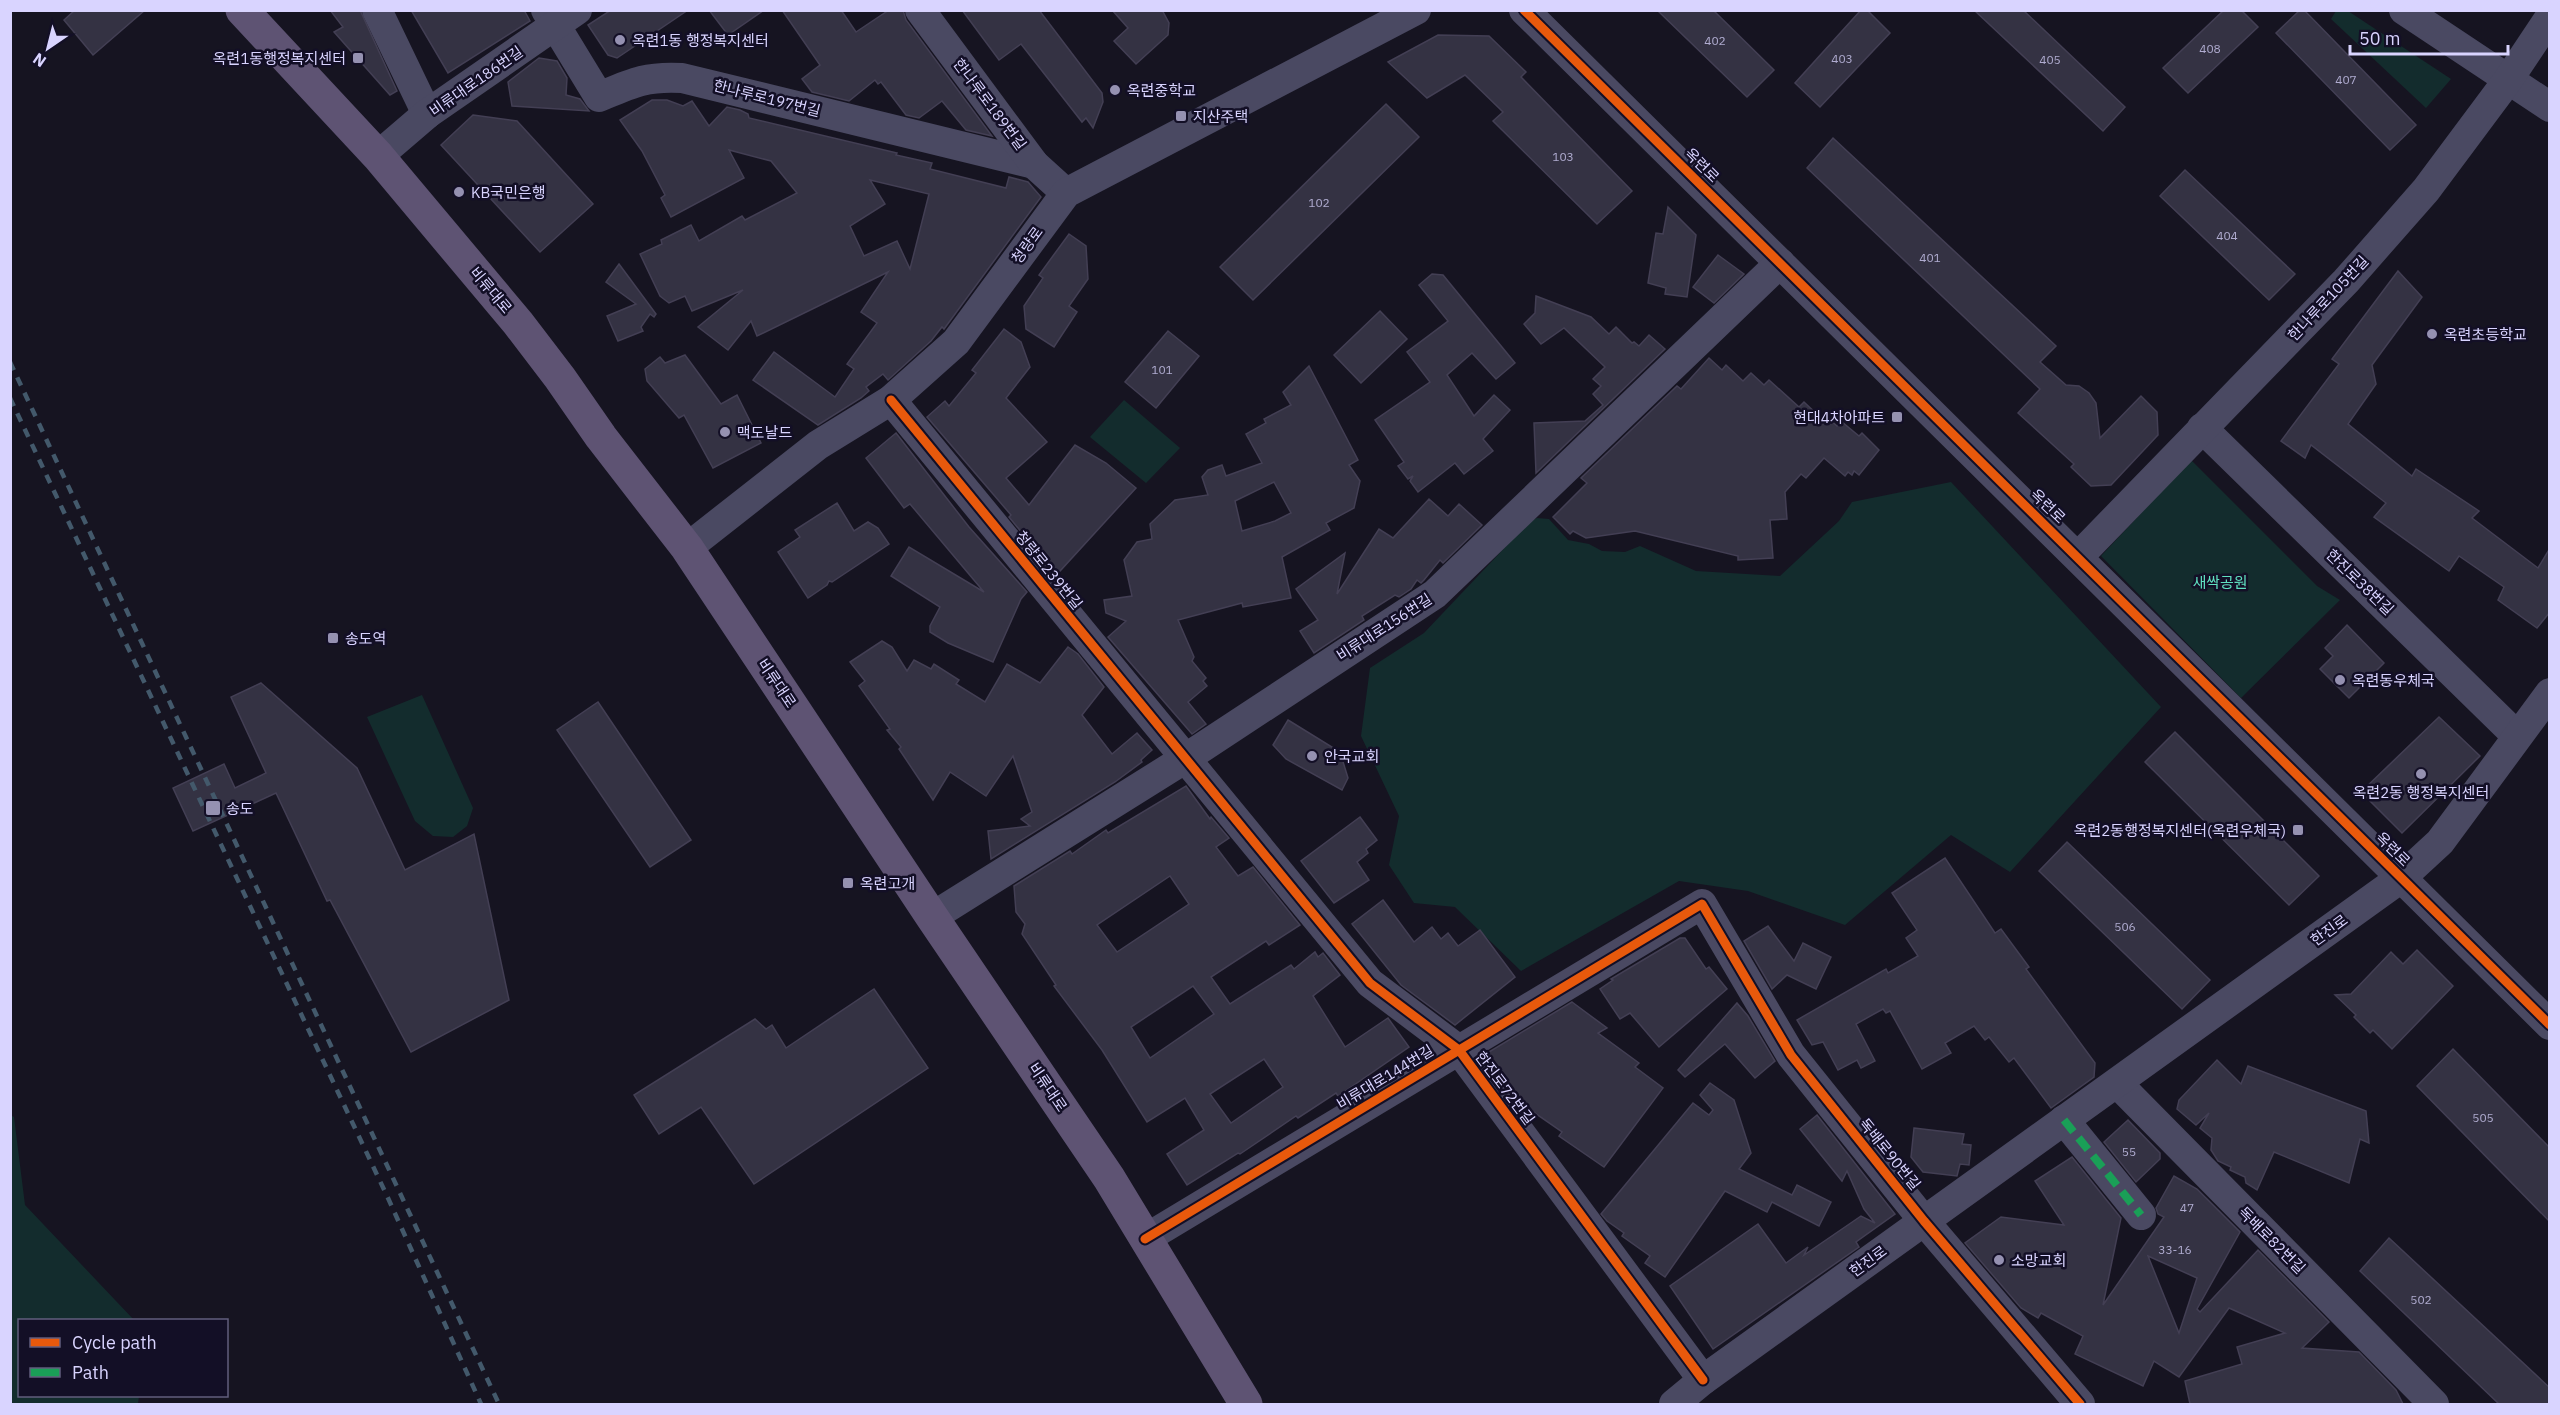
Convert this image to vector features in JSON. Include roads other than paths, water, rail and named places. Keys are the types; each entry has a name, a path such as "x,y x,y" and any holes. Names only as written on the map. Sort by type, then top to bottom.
{"main road":[{"name":"비류대로","path":"242,10 378,156 518,323 601,437 687,548 932,917 1109,1178 1246,1404"}],"street":[{"path":"377,10 427,114"},
{"name":"한나루로189번길","path":"920,10 1034,164 1066,193"},
{"name":"청량로","path":"687,548 818,445 891,400 956,342 1066,193 1416,10"},
{"name":"옥련로","path":"1524,10 2550,1025"},
{"path":"2404,10 2550,107"},
{"name":"비류대로186번길","path":"378,156 427,114 560,16"},
{"name":"한나루로197번길","path":"560,16 600,97 639,80 660,77 682,78 1034,164"},
{"name":"한나루로105번길","path":"2078,557 2346,281 2426,190 2508,80 2550,17"},
{"name":"비류대로156번길","path":"932,917 1186,758 1435,594 1780,263"},
{"name":"청량로239번길","path":"891,400 1186,758"},
{"name":"한진로38번길","path":"2202,428 2517,736"},
{"name":"한진로","path":"1674,1404 1703,1380 2401,878 2440,842 2550,693"},
{"name":"한진로72번길","path":"1186,758 1370,983 1459,1050 1703,1380"},
{"name":"비류대로144번길","path":"1145,1239 1702,904"},
{"name":"독배로90번길","path":"1702,904 1791,1055 1924,1221 2080,1404"},
{"name":"독배로82번길","path":"2117,1083 2428,1402"},
{"path":"2064,1120 2141,1215"}],"railway":[{"path":"10,362 499,1404"},
{"path":"10,398 388,1198 481,1404"}],"place":[{"name":"옥련1동 행정복지센터","path":"620,40"},
{"name":"옥련1동행정복지센터","path":"358,58"},
{"name":"옥련중학교","path":"1115,90"},
{"name":"지산주택","path":"1181,116"},
{"name":"KB국민은행","path":"459,192"},
{"name":"옥련초등학교","path":"2432,334"},
{"name":"현대4차아파트","path":"1897,417"},
{"name":"맥도날드","path":"725,432"},
{"name":"송도역","path":"333,638"},
{"name":"옥련동우체국","path":"2340,680"},
{"name":"안국교회","path":"1312,756"},
{"name":"옥련2동 행정복지센터","path":"2421,774"},
{"name":"송도","path":"213,808"},
{"name":"옥련2동행정복지센터(옥련우체국)","path":"2298,830"},
{"name":"옥련고개","path":"848,883"},
{"name":"소망교회","path":"1999,1260"}],"park label":[{"name":"새싹공원","path":"2220,582"}]}
